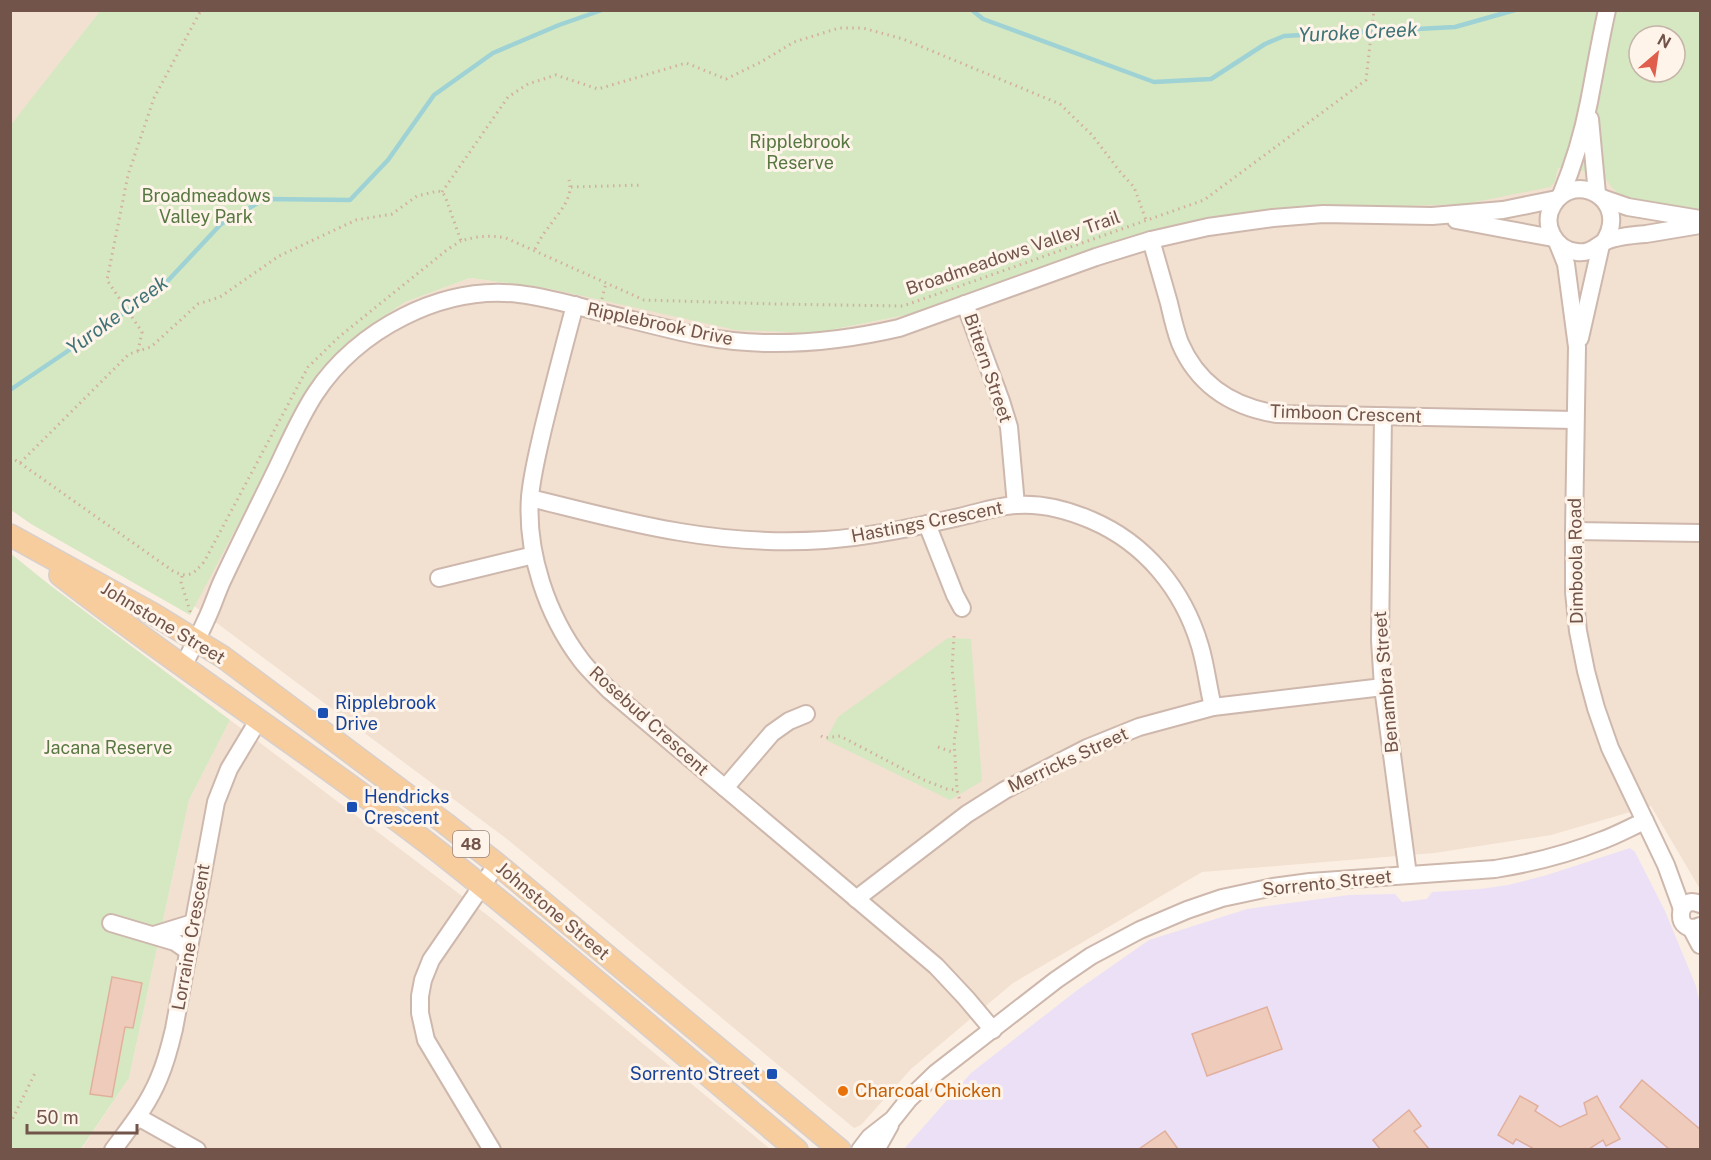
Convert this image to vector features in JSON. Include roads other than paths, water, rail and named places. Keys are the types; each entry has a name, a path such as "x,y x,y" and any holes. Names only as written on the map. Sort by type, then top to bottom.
{"main road":[{"name":"Johnstone Street","path":"10,536 153,614 223,657 268,690 497,864 840,1149"},
{"name":"Johnstone Street","path":"10,536 183,666 378,806 482,886 797,1149"}],"street":[{"path":"1589,104 1591,144 1599,196 1608,206 1612,224 1609,234 1602,243 1591,251 1579,253 1568,250 1556,241 1549,228 1548,218 1551,207 1559,197 1568,176 1589,104 1607,10"},
{"path":"1559,197 1569,191 1588,190 1628,207 1701,219"},
{"name":"Ripplebrook Drive","path":"183,666 301,418 316,393 352,350 391,322 416,310 468,296 516,293 543,297 701,336 786,343 828,341 899,328 1151,240 1216,226 1323,214 1432,216 1503,210 1559,197"},
{"name":"Ripplebrook Drive","path":"1432,216 1556,241"},
{"path":"1602,243 1622,237 1701,225"},
{"name":"Timboon Crescent","path":"1151,240 1179,341 1187,358 1214,389 1241,405 1257,411 1276,414 1575,420"},
{"name":"Dimboola Road","path":"1556,241 1566,264 1577,347 1574,592 1578,631 1586,671 1610,748 1666,865 1693,905 1681,921 1687,926 1696,927"},
{"name":"Dimboola Road","path":"1577,347 1602,243"},
{"name":"Bittern Street","path":"965,304 1009,427 1016,505"},
{"name":"Rosebud Crescent","path":"575,305 541,439 530,498 534,555 544,591 560,626 581,661 609,690 936,966 993,1030"},
{"name":"Benambra Street","path":"1383,416 1379,616 1383,687 1408,875"},
{"name":"Hastings Crescent","path":"530,498 681,533 788,541 871,535 1016,505 1045,506 1075,513 1120,535 1148,556 1163,574 1179,597 1200,646 1213,707"},
{"path":"927,524 962,608"},
{"path":"1574,531 1701,533"},
{"path":"439,578 534,555"},
{"name":"Merricks Street","path":"856,899 968,814 1005,789 1087,748 1139,727 1213,707 1383,687"},
{"path":"725,788 772,733 789,721 806,714"},
{"name":"Lorraine Crescent","path":"113,1149 138,1117 159,1080 166,1060 174,1029 219,793 229,769 259,719"},
{"name":"Sorrento Street","path":"876,1149 893,1119 936,1073 1056,980 1091,956 1140,930 1222,898 1273,887 1310,882 1495,869 1526,864 1604,840 1645,821"},
{"path":"492,1149 426,1040 420,1013 420,996 423,980 432,960 497,864"},
{"path":"111,923 175,942 188,951"},
{"path":"154,935 193,923"},
{"path":"1696,927 1701,945"},
{"path":"138,1117 197,1149"},
{"name":"Sorrento Street","path":"860,1149 870,1137 893,1119"}],"waterway":[{"name":"Yuroke Creek","path":"10,390 161,288 221,224 265,199 350,200 388,160 434,95 493,53 559,25 602,10"},
{"name":"Yuroke Creek","path":"972,10 983,19 1154,82 1211,79 1265,44 1284,36 1455,27 1515,10"}],"place":[{"name":"Ripplebrook Drive","path":"323,713"},
{"name":"Hendricks Crescent","path":"352,807"},
{"name":"Sorrento Street","path":"772,1074"},
{"name":"Charcoal Chicken","path":"843,1091"}],"park label":[{"name":"Ripplebrook Reserve","path":"800,152"},
{"name":"Broadmeadows Valley Park","path":"206,206"},
{"name":"Jacana Reserve","path":"108,748"}]}
